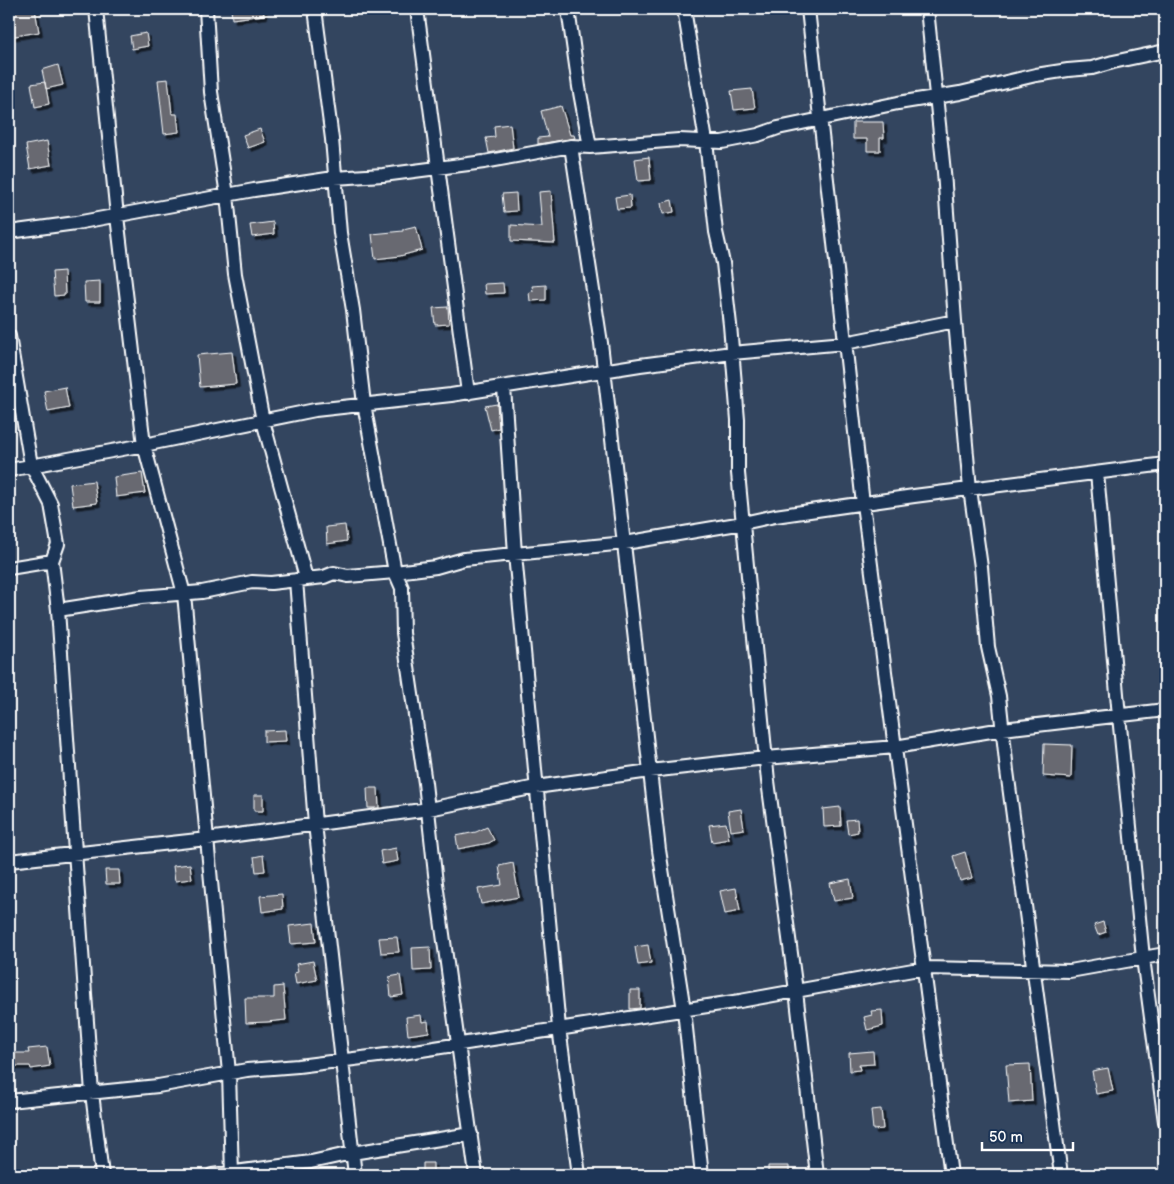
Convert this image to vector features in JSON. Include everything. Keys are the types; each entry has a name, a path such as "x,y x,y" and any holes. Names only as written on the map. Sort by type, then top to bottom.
{"street":[{"path":"96,9 117,216 144,445 167,537 184,594 229,1073 232,1174"},
{"path":"206,9 211,92 227,195 235,274 262,421 301,579 315,824 355,1175"},
{"path":"315,9 332,138 334,178 344,263 353,310 364,404 395,572 402,588 403,632 476,1175"},
{"path":"416,9 468,392"},
{"path":"568,9 579,88 590,147"},
{"path":"684,9 706,141 716,232 724,272 738,420 738,473 766,758 817,1175"},
{"path":"808,9 863,504 951,1175"},
{"path":"927,9 944,172 970,489 988,647 999,696 1007,771 1035,970 1060,1175"},
{"path":"9,232 76,223 227,195 334,178 383,175 484,162 571,146 590,147 679,140 722,142 820,119 960,93 1052,72 1092,68 1165,51"},
{"path":"571,146 595,299 625,543 658,850 684,1010 702,1175"},
{"path":"9,470 315,410 468,392 732,353 845,343 955,321"},
{"path":"9,336 31,465 51,504 58,544 52,561 58,610 92,1093 102,1175"},
{"path":"504,387 514,554 536,787 559,1028 579,1175"},
{"path":"58,610 141,597 202,592 252,582 271,583 324,577 334,573 348,576 395,572 436,567 464,559 625,543 776,516 1165,464"},
{"path":"1097,473 1143,958 1165,1122"},
{"path":"9,568 52,561"},
{"path":"9,860 207,839 428,809 536,787 650,771 766,758 895,747 1003,729 1165,710"},
{"path":"9,1101 158,1086 229,1073 458,1044 684,1010 924,968 1070,971 1165,954"},
{"path":"212,1175 232,1174 311,1162 352,1153 471,1134"}],"building":[{"path":"9,9 35,9 39,32 9,37"},
{"path":"231,9 263,9 264,15 232,19"},
{"path":"146,33 148,46 132,49 130,36"},
{"path":"58,65 63,85 46,89 42,70"},
{"path":"168,79 172,114 177,114 179,132 164,134 158,80"},
{"path":"45,82 49,104 35,107 31,84"},
{"path":"752,89 755,108 734,110 731,91"},
{"path":"561,106 570,135 574,135 575,138 538,144 538,138 548,137 541,111"},
{"path":"853,122 883,122 884,138 880,138 880,151 867,151 867,139 853,139"},
{"path":"510,124 513,148 489,153 486,138 495,137 494,126"},
{"path":"260,129 265,142 248,148 243,135"},
{"path":"47,141 51,165 30,169 26,145"},
{"path":"649,157 651,180 638,181 635,159"},
{"path":"551,191 555,243 511,241 511,225 542,227 539,192"},
{"path":"516,193 517,211 504,212 502,194"},
{"path":"630,195 631,208 617,209 615,197"},
{"path":"672,200 674,212 663,214 661,203"},
{"path":"273,222 274,234 252,237 250,225"},
{"path":"416,226 422,250 400,256 375,259 372,234 403,231 403,229"},
{"path":"64,271 65,295 54,296 52,272"},
{"path":"100,281 100,302 85,302 84,282"},
{"path":"503,283 504,293 485,294 484,284"},
{"path":"546,285 546,300 530,301 529,292 533,291 532,286"},
{"path":"448,307 449,324 435,325 433,308"},
{"path":"232,352 236,384 200,387 197,355"},
{"path":"65,387 69,408 48,412 44,391"},
{"path":"497,404 499,428 491,430 485,406"},
{"path":"142,473 145,493 116,497 114,477"},
{"path":"94,481 97,503 73,506 70,484"},
{"path":"345,525 347,541 327,544 326,527"},
{"path":"285,730 286,741 264,742 264,731"},
{"path":"1044,744 1072,745 1071,778 1043,776"},
{"path":"367,788 378,788 379,808 368,808"},
{"path":"254,795 263,795 263,811 254,811"},
{"path":"840,807 841,826 824,827 823,809"},
{"path":"741,809 744,829 731,831 728,811"},
{"path":"857,819 858,832 848,834 846,820"},
{"path":"726,823 729,839 712,842 709,825"},
{"path":"487,827 494,840 489,843 458,849 456,836 476,832"},
{"path":"396,848 398,861 382,864 380,851"},
{"path":"965,852 972,878 960,881 953,856"},
{"path":"263,855 265,871 256,872 254,857"},
{"path":"513,863 519,897 481,904 478,889 502,885 499,866"},
{"path":"190,864 192,879 175,881 173,866"},
{"path":"105,870 119,870 120,884 106,884"},
{"path":"850,879 853,898 834,901 830,883"},
{"path":"736,888 740,911 725,914 720,891"},
{"path":"282,894 283,909 262,912 260,896"},
{"path":"1103,922 1106,932 1098,935 1094,925"},
{"path":"314,923 316,942 291,944 289,926"},
{"path":"397,937 399,952 381,953 379,938"},
{"path":"648,945 651,963 638,965 635,947"},
{"path":"430,947 431,970 413,971 412,948"},
{"path":"313,961 317,980 296,984 294,973 298,972 296,964"},
{"path":"400,975 403,995 391,997 389,977"},
{"path":"283,986 286,1020 246,1023 245,998 274,998 274,987"},
{"path":"630,990 640,990 640,1008 630,1009"},
{"path":"882,1010 883,1026 867,1030 864,1017 872,1015 871,1011"},
{"path":"421,1015 422,1022 428,1021 429,1032 408,1035 406,1017"},
{"path":"47,1047 50,1066 31,1069 30,1066 9,1066 9,1053 29,1053 28,1049"},
{"path":"873,1051 874,1064 859,1065 860,1070 850,1071 849,1053"},
{"path":"1030,1064 1032,1101 1009,1103 1006,1065"},
{"path":"1108,1068 1113,1091 1096,1094 1092,1071"},
{"path":"881,1109 883,1129 873,1130 871,1110"},
{"path":"423,1163 433,1163 433,1173 423,1173"},
{"path":"768,1166 789,1166 789,1175 768,1175"}]}
